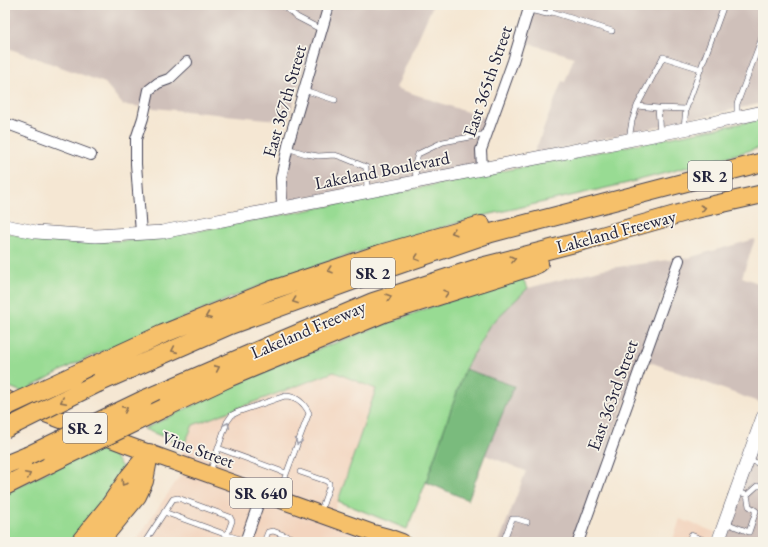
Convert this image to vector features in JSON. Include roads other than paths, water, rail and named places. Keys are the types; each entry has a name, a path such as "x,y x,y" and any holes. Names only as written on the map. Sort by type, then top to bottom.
{"highway":[{"name":"Lakeland Freeway","path":"5,429 98,384 230,325 379,271 491,233 763,162"},
{"path":"5,408 163,334 272,290 380,254 482,224 585,199 657,190"},
{"name":"Lakeland Freeway","path":"5,466 143,400 373,302 481,267 598,237 696,209 763,194"},
{"path":"5,486 230,377 384,313 530,267 598,237"},
{"path":"80,542 149,453"},
{"path":"99,542 137,496 144,481 149,453"}],"main road":[{"name":"Vine Street","path":"5,399 209,475 392,540"}],"street":[{"name":"East 367th Street","path":"282,208 281,178 287,148 329,5"},
{"name":"East 365th Street","path":"482,168 481,150 514,61 530,8"},
{"path":"141,233 136,164 136,139 143,118 149,90 158,83 169,78 187,62"},
{"name":"Lakeland Boulevard","path":"5,226 36,232 96,236 162,232 482,168 684,130 763,112"},
{"path":"5,123 91,155"},
{"name":"East 363rd Street","path":"578,542 679,260"},
{"path":"718,542 725,523 742,493 748,460 763,417"},
{"path":"245,541 262,493"}],"lane":[{"path":"282,5 297,17 322,30"},
{"path":"544,5 552,12 612,31"},
{"path":"684,130 686,109 724,5"},
{"path":"530,8 546,14 552,12"},
{"path":"737,118 737,104 763,35"},
{"path":"629,140 632,121 637,106 663,57 701,69"},
{"path":"304,90 335,100"},
{"path":"637,106 686,109"},
{"path":"658,108 660,134"},
{"path":"416,182 415,164 418,154 443,142 487,134"},
{"path":"287,148 318,156 335,155 366,167 367,191"},
{"path":"209,475 227,422 232,415 285,396 291,396 299,400 305,406 309,414 277,499"},
{"path":"218,448 286,474"},
{"path":"748,460 763,465"},
{"path":"300,472 329,483 320,514"},
{"path":"725,523 749,532 756,511 749,506 742,493 756,486 763,486"},
{"path":"145,542 173,499 178,498 230,517 232,521 227,535"},
{"path":"164,512 245,541"},
{"path":"503,542 512,519 527,522"},
{"path":"264,542 268,532 273,531 303,542"},
{"path":"689,542 691,535 709,542"}]}
